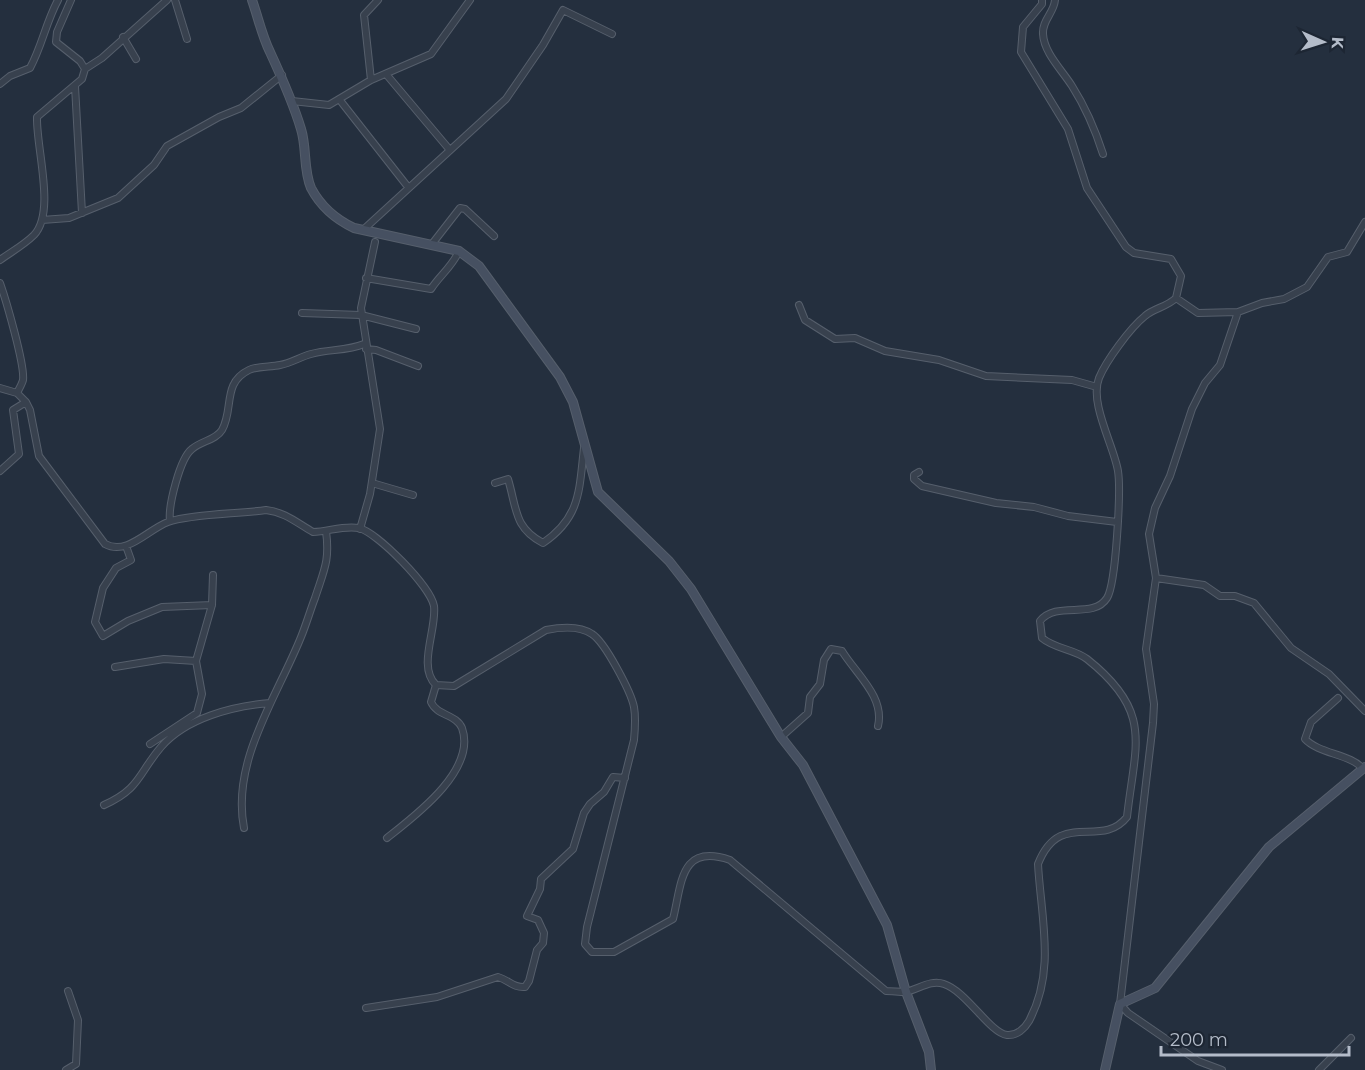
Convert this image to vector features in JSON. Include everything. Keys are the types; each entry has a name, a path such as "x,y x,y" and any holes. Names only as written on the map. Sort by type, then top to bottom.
{"main road":[{"path":"252,0 269,51 282,75 303,133 306,172 323,207 338,221 363,230 459,251 479,266 560,377 573,402 598,492 669,561 691,589 781,737 803,765 886,925 906,992 929,1052 931,1070"},
{"path":"1105,1070 1120,1004 1155,988 1269,847 1364,768"}],"street":[{"path":"0,84 10,76 30,68 40,45 46,22 58,0"},
{"path":"71,0 57,32 56,42 80,61 85,69"},
{"path":"0,260 34,235 42,220 45,190 36,139 37,117 82,80 85,69 167,0"},
{"path":"175,0 187,39"},
{"path":"371,80 363,15 378,0"},
{"path":"292,101 329,105 371,80 431,54 470,0"},
{"path":"0,388 17,393 26,402 30,410 39,456 46,470 105,544 119,549 170,521 266,510 284,514 313,532 346,527 360,529 373,535 424,585 431,598 433,628 428,671 431,680 436,685 454,686 546,630 563,627 583,629 593,634 601,642 633,704 634,740 587,927 585,944 592,952 614,952 673,919 682,874 700,856 713,855 730,860 886,991 906,992 935,983 945,984 962,995 998,1030 1007,1035 1017,1033 1026,1027 1044,984 1038,864 1044,849 1053,839 1067,833 1102,830 1120,825 1127,817 1137,726 1133,713 1112,684 1085,658 1048,643 1042,638 1040,621 1053,611 1099,606 1107,598 1120,492 1118,470 1097,399 1097,387 1105,367 1143,316 1176,298 1181,276 1177,266 1166,257 1134,253 1126,248 1081,174 1068,129 1021,52 1023,27 1042,4 1042,0"},
{"path":"1055,0 1054,7 1042,25 1043,37 1050,55 1091,119 1102,154"},
{"path":"363,230 506,99 543,45 563,10 612,34"},
{"path":"123,37 136,59"},
{"path":"386,74 449,149"},
{"path":"42,220 69,218 118,198 154,165 167,146 219,117 241,108 282,75"},
{"path":"75,86 82,213"},
{"path":"339,99 408,187"},
{"path":"432,244 460,208 465,209 494,236"},
{"path":"1176,298 1198,313 1238,312 1262,303 1284,299 1307,287 1328,257 1347,252 1365,222"},
{"path":"360,529 366,515 380,429 365,346 362,315 366,278 375,242"},
{"path":"366,278 431,289 451,268 459,251"},
{"path":"0,283 11,313 13,335 20,356 23,379 17,393"},
{"path":"799,305 805,320 835,339 855,338 902,355 939,360 986,376 1072,380 1097,387"},
{"path":"302,312 362,315 416,329"},
{"path":"1222,1070 1198,1061 1128,1013 1120,1004 1154,704 1146,649 1156,578 1149,534 1155,508 1170,476 1192,409 1205,383 1220,365 1238,312"},
{"path":"170,521 169,512 182,462 189,450 221,432 226,421 232,387 245,372 252,368 287,364 311,354 365,346 418,366"},
{"path":"0,471 19,454 13,410 26,402"},
{"path":"495,483 508,479 516,512 527,535 543,543 561,531 577,506 585,441"},
{"path":"919,472 914,475 914,479 922,486 996,503 1034,507 1068,516 1117,522"},
{"path":"372,483 413,495"},
{"path":"244,828 241,809 243,788 270,703 301,637 329,555 326,531"},
{"path":"126,546 131,560 116,568 103,588 95,622 103,636 128,621 162,608 212,605"},
{"path":"150,744 198,713 202,694 196,661 212,605 213,575"},
{"path":"1156,578 1204,585 1220,596 1235,596 1254,603 1291,648 1329,674 1365,711"},
{"path":"781,737 808,713 810,697 820,684 824,660 831,649 842,651 861,680 870,688 879,711 878,726"},
{"path":"115,667 164,659 196,661"},
{"path":"387,838 430,804 460,764 462,728 455,719 433,707 431,702 436,685"},
{"path":"1338,698 1311,722 1305,739 1335,756 1355,761 1364,768"},
{"path":"104,805 137,784 162,746 191,724 244,705 270,703"},
{"path":"366,1008 437,997 498,977 506,979 513,986 525,987 529,981 537,950 543,943 544,933 538,920 527,916 540,889 541,879 573,849 580,821 590,804 604,792 613,777 625,778"},
{"path":"66,1070 76,1064 78,1020 68,991"},
{"path":"1319,1070 1351,1038"}]}
